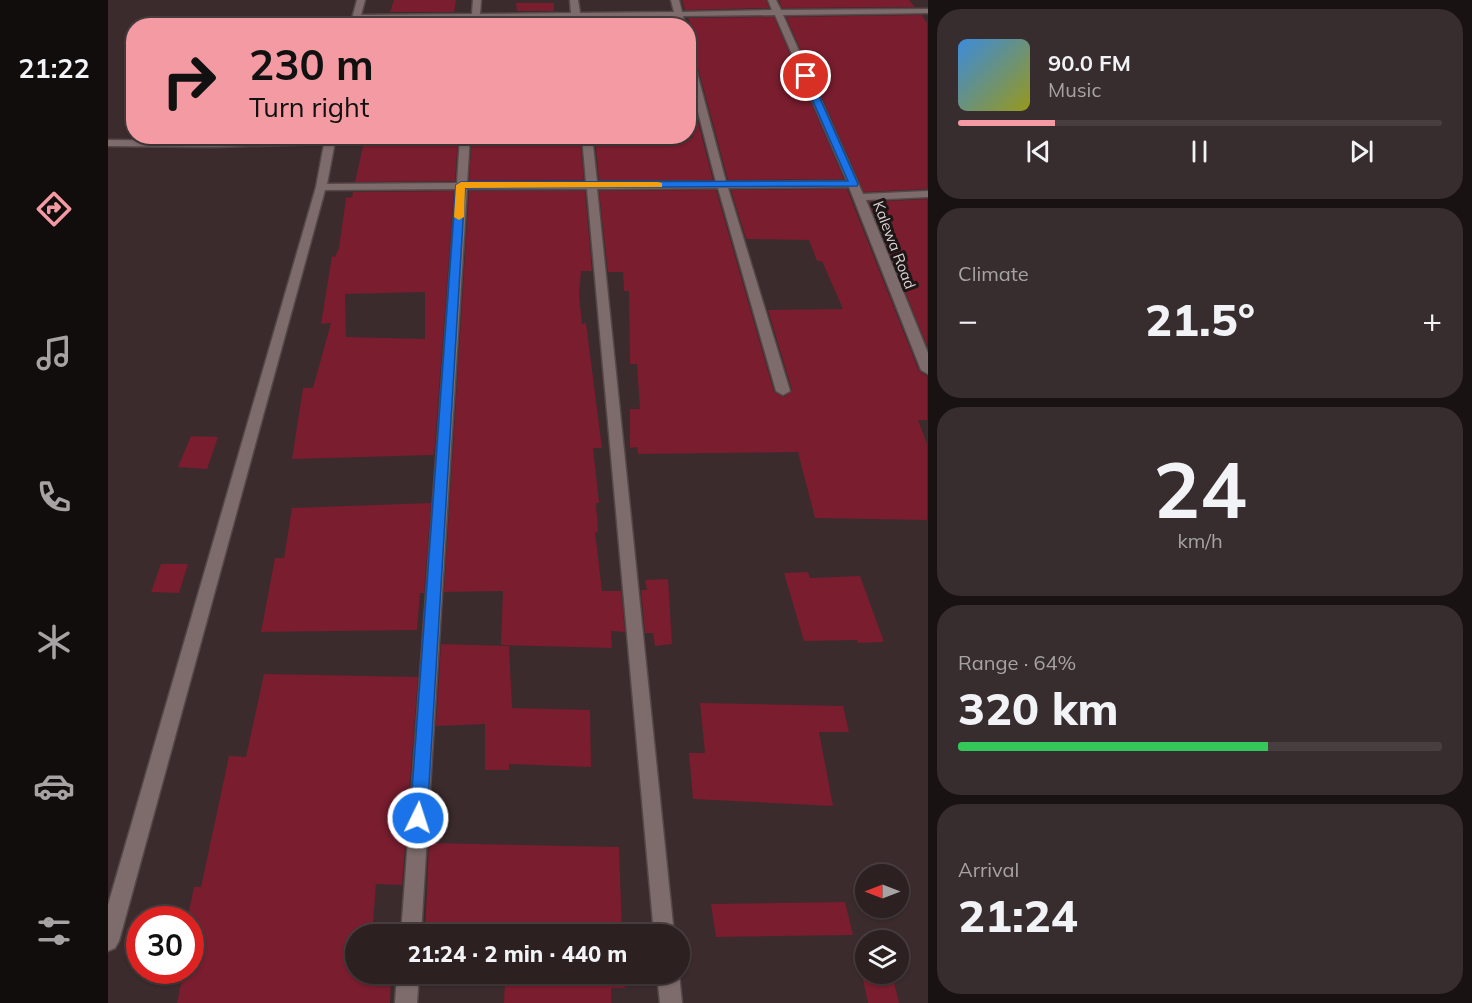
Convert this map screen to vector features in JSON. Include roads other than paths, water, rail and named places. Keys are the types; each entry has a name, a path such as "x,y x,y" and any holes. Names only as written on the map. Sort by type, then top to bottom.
{"street":[{"path":"356,18 361,0"},
{"path":"475,18 477,0"},
{"path":"574,0 576,18"},
{"path":"675,0 679,18"},
{"name":"Kalewa Road","path":"772,0 854,184 927,370"},
{"path":"620,18 678,14 927,11"},
{"path":"696,85 722,185 783,391"},
{"path":"108,143 126,143"},
{"path":"108,941 321,187 330,144"},
{"path":"412,924 464,144"},
{"path":"588,144 663,924"},
{"path":"321,187 854,184"},
{"path":"859,197 927,194"},
{"path":"406,1003 407,984"},
{"path":"669,984 670,1003"}]}
